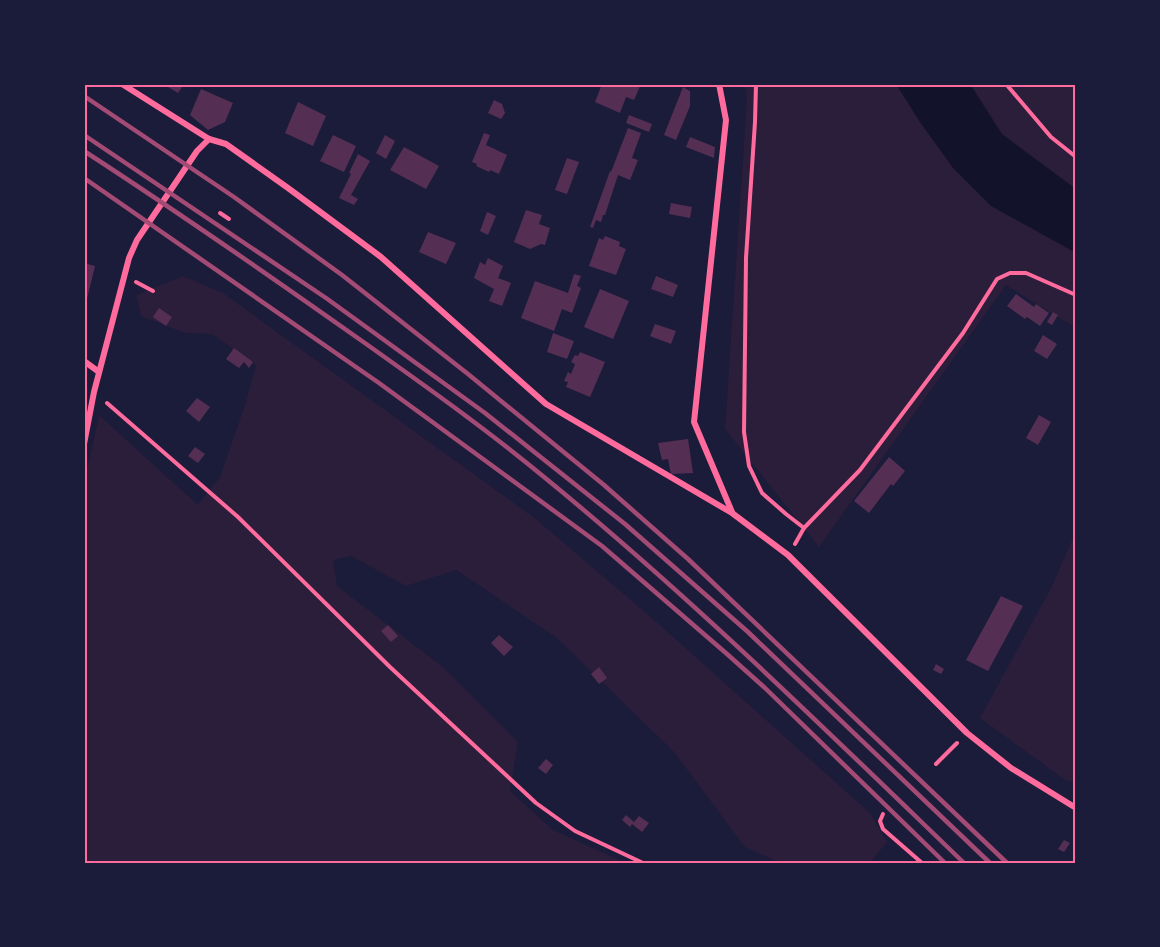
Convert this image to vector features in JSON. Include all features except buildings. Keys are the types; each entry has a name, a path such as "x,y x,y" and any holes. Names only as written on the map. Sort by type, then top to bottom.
{"street":[{"path":"122,84 209,139 226,144 381,257 546,404 732,513 788,555 967,733 1011,768 1076,808"},
{"path":"719,84 726,120 694,422 732,513"},
{"path":"84,444 94,392 129,258 137,240 197,151 209,139"},
{"path":"84,361 99,372"}],"path":[{"path":"756,84 746,258 744,432 749,466 762,493 804,528 860,470 963,333 997,279 1010,273 1026,273 1076,295"},
{"path":"1006,84 1051,137 1076,157"},
{"path":"220,213 229,219"},
{"path":"94,392 238,517 390,667 536,803 575,831 643,863"},
{"path":"936,764 967,733"},
{"path":"883,814 880,821 883,829 922,863"}],"shaded area":[{"path":"745,84 1076,84 1076,328 1006,285 819,547 725,429 747,98"},
{"path":"896,84 970,84 1002,134 1076,189 1076,253 991,206 953,168"},
{"path":"183,276 223,293 536,519 652,618 870,813 887,842 870,863 780,863 745,847 674,752 557,638 456,570 406,586 351,556 333,560 337,586 443,667 518,742 510,791 553,830 626,863 84,863 84,484 99,415 198,505 220,477 256,365 212,334 185,333 141,316 136,295"},
{"path":"1076,531 1076,783 1065,780 980,718 1052,586"}],"railway":[{"path":"84,96 234,197 342,275 604,485 688,559 1007,863"},
{"path":"84,135 326,298 485,413 625,524 748,632 990,863"},
{"path":"84,151 327,317 522,459 599,523 706,618 964,863"},
{"path":"84,178 379,383 602,546 765,688 945,863"}]}
